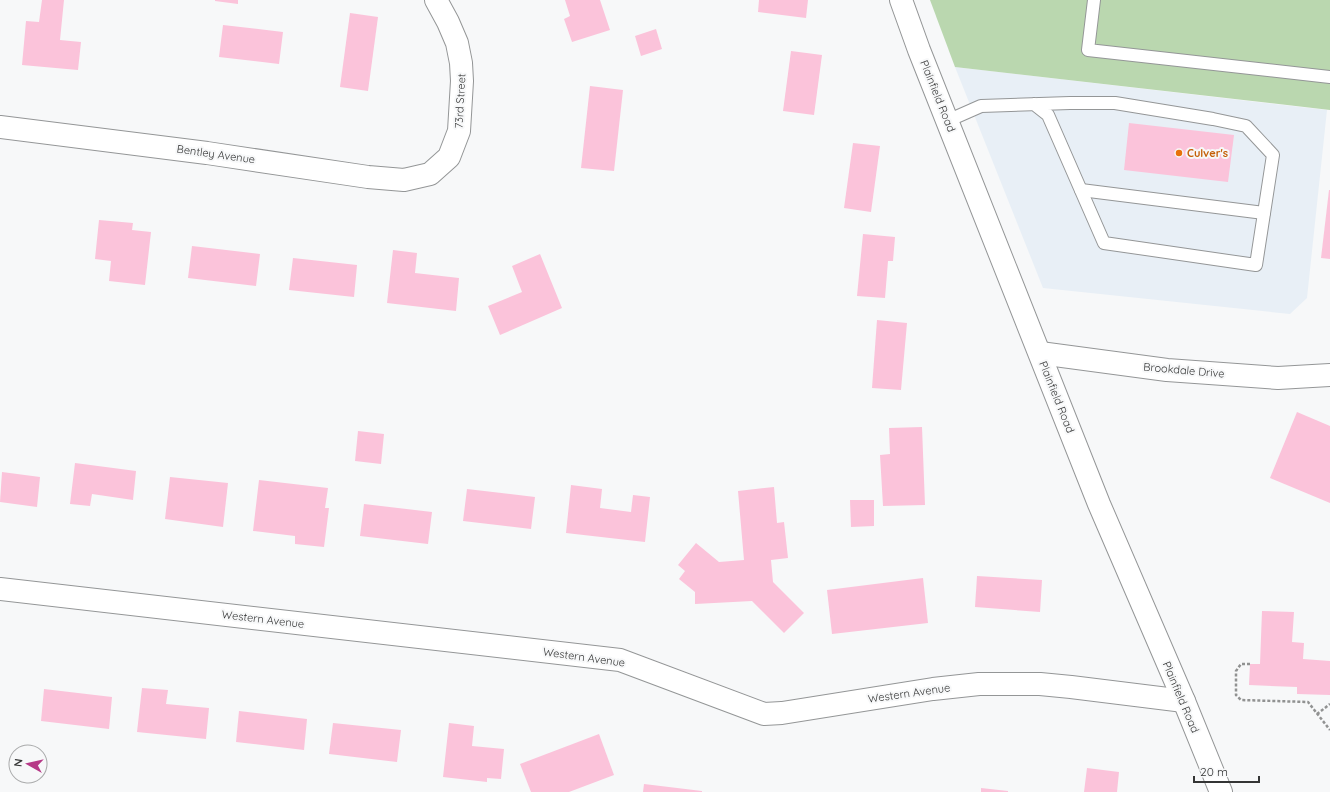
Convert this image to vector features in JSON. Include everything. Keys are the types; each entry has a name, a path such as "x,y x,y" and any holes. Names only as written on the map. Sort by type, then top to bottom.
{"street":[{"name":"73rd Street","path":"430,174 449,157 459,132 462,81 461,63 457,43 436,0"},
{"name":"Plainfield Road","path":"901,0 947,121 1100,504 1221,792"},
{"name":"Bentley Avenue","path":"0,127 207,152 368,177 404,180 430,174"},
{"name":"Brookdale Drive","path":"1040,353 1167,370 1278,378 1330,375"},
{"name":"Western Avenue","path":"0,589 620,660 764,714 782,713 933,689 979,684 1040,684 1184,701"}],"lane":[{"path":"1094,0 1088,50 1330,77"},
{"path":"947,121 981,106 1034,104 1115,103 1246,126 1273,154 1256,265 1104,243 1048,115 1034,104"},
{"path":"1081,190 1264,213"}],"path":[{"path":"1250,664 1241,664 1236,671 1236,695 1241,700 1308,702 1330,730"},
{"path":"1317,714 1330,704"}],"shaded area":[{"path":"955,67 1327,110 1307,298 1290,314 1043,288"}],"green space":[{"path":"930,0 1330,0 1330,110 955,67"}],"building":[{"path":"42,0 64,0 60,40 81,42 78,70 22,65 26,21 39,22"},
{"path":"238,0 238,4 215,1"},
{"path":"565,0 600,0 610,30 572,42 564,19 570,16"},
{"path":"759,0 808,0 806,18 758,12"},
{"path":"350,13 378,17 368,91 340,87"},
{"path":"223,25 283,32 279,64 219,57"},
{"path":"656,29 662,49 641,56 635,36"},
{"path":"791,51 822,55 814,115 783,111"},
{"path":"590,86 623,90 614,171 581,168"},
{"name":"Culver's","path":"1129,123 1234,135 1228,182 1124,170"},
{"path":"853,143 880,146 871,212 844,208"},
{"path":"1330,190 1330,259 1321,258"},
{"path":"99,220 133,223 132,230 151,232 145,285 109,281 111,261 95,259"},
{"path":"863,234 895,237 893,261 888,261 885,298 857,296"},
{"path":"192,246 260,254 256,286 188,278"},
{"path":"393,250 417,253 415,273 459,278 456,311 387,303"},
{"path":"540,254 562,308 500,335 488,306 522,292 512,266"},
{"path":"293,258 357,265 354,297 289,290"},
{"path":"877,320 907,323 901,390 872,388"},
{"path":"1297,412 1330,426 1330,503 1270,478"},
{"path":"922,427 925,505 883,506 880,455 890,454 889,428"},
{"path":"358,431 384,434 381,464 355,461"},
{"path":"75,463 136,471 133,500 92,494 90,506 70,504"},
{"path":"2,472 40,477 37,507 0,502"},
{"path":"170,477 228,483 223,527 165,519"},
{"path":"259,480 328,488 325,508 329,508 324,547 295,544 295,536 253,531"},
{"path":"571,485 602,489 600,508 631,512 633,495 650,497 645,542 566,533"},
{"path":"774,487 777,523 784,522 788,558 771,560 773,582 804,613 784,633 752,601 695,604 695,592 679,579 685,571 678,565 696,543 719,562 744,560 738,491"},
{"path":"467,489 535,497 531,529 463,521"},
{"path":"850,500 874,500 874,526 851,527"},
{"path":"364,504 432,512 428,544 360,536"},
{"path":"977,576 1042,580 1040,612 975,607"},
{"path":"923,578 928,623 832,634 827,590"},
{"path":"1262,611 1294,612 1292,642 1304,643 1303,659 1330,661 1330,695 1297,694 1297,687 1249,685 1250,664 1260,664"},
{"path":"142,688 168,690 166,704 209,708 206,739 137,732"},
{"path":"44,689 112,697 109,729 41,721"},
{"path":"239,711 307,719 304,750 236,742"},
{"path":"333,723 401,730 397,762 329,754"},
{"path":"449,723 474,726 472,746 504,749 501,779 487,778 487,782 443,777"},
{"path":"599,734 614,775 569,792 531,792 520,764"},
{"path":"1087,768 1119,772 1117,792 1084,792"},
{"path":"644,784 702,791 702,792 643,792"},
{"path":"981,788 1008,791 1008,792 981,792"}],"place":[{"name":"Culver's","path":"1179,153"}]}
